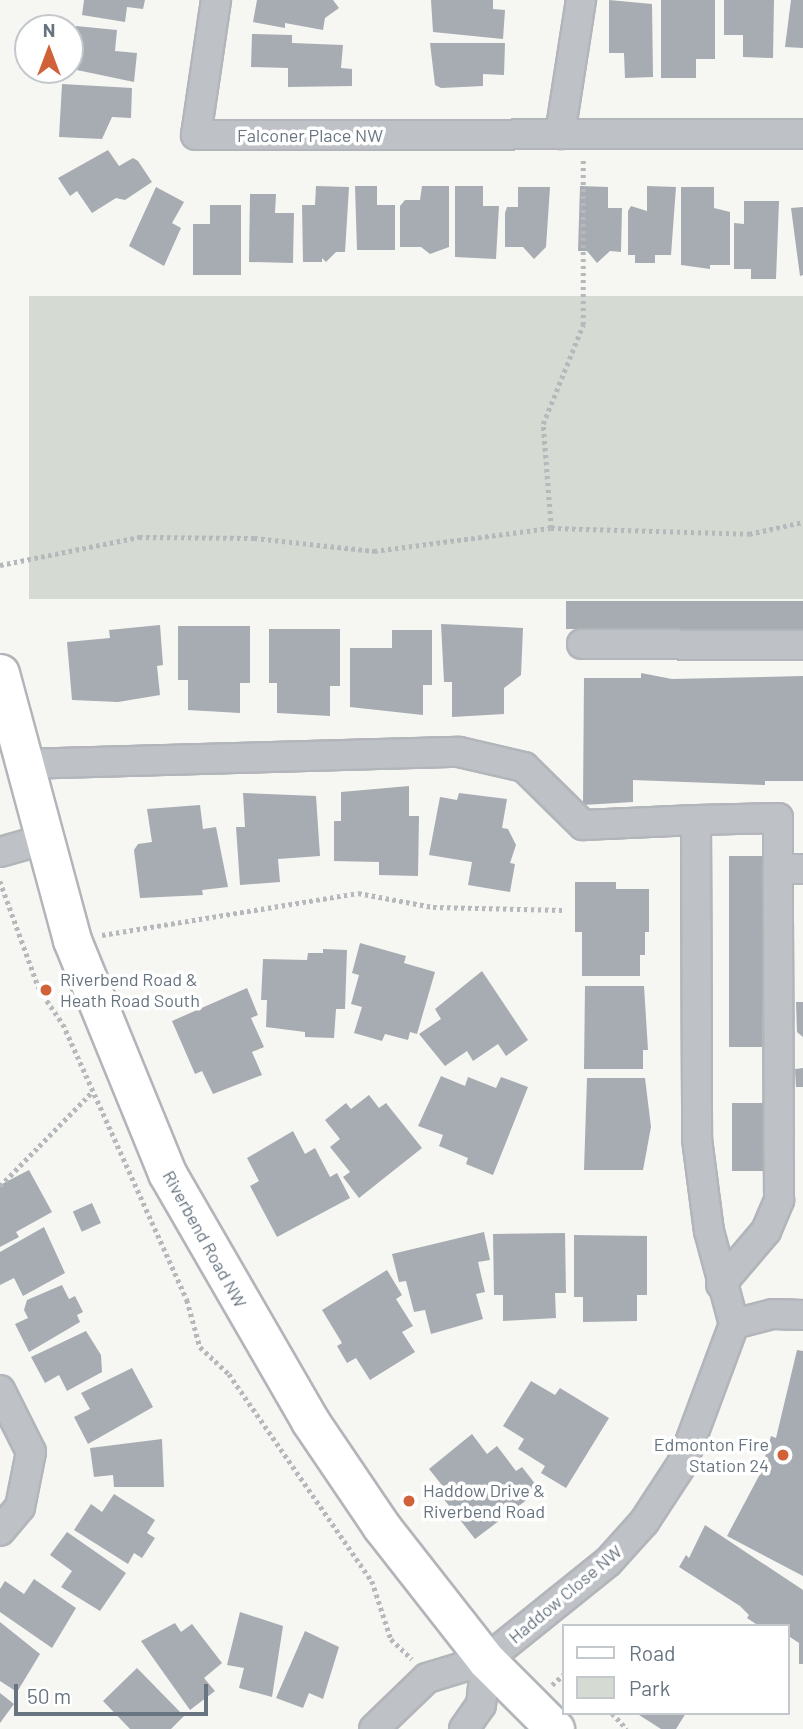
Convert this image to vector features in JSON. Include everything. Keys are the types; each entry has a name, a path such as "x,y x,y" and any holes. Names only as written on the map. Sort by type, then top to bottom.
{"main road":[{"name":"Riverbend Road NW","path":"0,673 42,840 72,940 161,1160 213,1258 310,1421 381,1527 486,1660 555,1729"}],"street":[{"name":"Falconer Place NW","path":"216,0 196,135 803,134"},
{"path":"571,134 581,0"},
{"path":"582,644 803,645"},
{"path":"22,764 459,752 524,766 583,825 778,818 791,869 779,1200 765,1231 720,1284"},
{"path":"696,820 697,1139 720,1284 734,1324 773,1314 803,1315"},
{"path":"0,852 42,840"},
{"name":"Haddow Close NW","path":"486,1660 600,1569 644,1522 695,1435 734,1324"},
{"path":"0,1390 31,1452 20,1507 0,1531"},
{"path":"374,1729 427,1678 486,1660 481,1705 464,1729"}],"path":[{"path":"551,528 543,424 583,325 571,134"},
{"path":"0,565 139,537 254,538 373,551 551,528 749,534 803,522"},
{"path":"72,940 358,893 433,907 562,910"},
{"path":"0,1186 91,1093"},
{"path":"614,1715 627,1729"}],"green space":[{"path":"29,296 803,296 803,599 29,599"}],"building":[{"path":"84,0 145,0 143,9 127,7 125,22 82,14"},
{"path":"257,0 333,0 339,8 325,18 323,30 285,23 285,28 253,22"},
{"path":"431,0 493,0 493,9 505,10 503,39 433,32"},
{"path":"609,0 652,4 653,77 625,78 624,53 609,53"},
{"path":"661,0 715,0 715,59 696,59 696,78 661,78"},
{"path":"724,0 774,0 773,58 743,57 743,35 724,35"},
{"path":"791,0 803,0 803,48 785,47"},
{"path":"84,27 117,30 115,51 137,53 134,82 84,72"},
{"path":"252,34 292,35 292,43 343,45 341,68 352,69 352,86 288,87 288,68 251,67"},
{"path":"430,43 505,43 504,75 483,74 483,86 441,88 435,85"},
{"path":"62,84 132,88 131,118 112,117 102,139 59,137"},
{"path":"108,150 119,166 133,158 138,161 152,182 125,200 116,198 92,213 77,191 70,196 58,178"},
{"path":"316,186 349,187 345,252 336,252 326,262 322,258 322,262 303,262 302,205 315,205"},
{"path":"355,186 377,186 377,205 395,205 395,250 357,250"},
{"path":"422,186 449,186 449,247 430,254 421,247 400,247 400,206 405,200 420,200"},
{"path":"455,186 483,186 483,206 499,206 496,259 455,257"},
{"path":"580,186 608,187 608,208 622,208 621,252 610,251 597,263 587,251 578,251"},
{"path":"647,186 676,187 671,255 655,255 655,263 635,263 635,255 628,255 628,211 631,206 647,211"},
{"path":"156,187 184,202 172,223 181,228 164,266 129,246"},
{"path":"518,187 550,187 546,247 534,259 523,247 505,247 505,213 507,207 518,207"},
{"path":"681,187 714,187 714,208 730,212 730,265 710,265 710,269 681,265"},
{"path":"250,194 276,194 275,213 294,213 293,263 249,262"},
{"path":"744,201 779,201 776,279 751,279 751,269 734,269 734,223 744,224"},
{"path":"210,205 241,205 241,275 193,275 193,224 210,224"},
{"path":"803,207 803,275 800,276 791,208"},
{"path":"566,601 803,601 803,629 566,629"},
{"path":"441,624 523,628 521,675 504,688 504,714 452,717 452,682 444,682"},
{"path":"160,625 163,665 157,666 160,695 118,702 72,700 67,642 110,638 109,630"},
{"path":"178,626 250,626 250,683 240,683 240,713 188,710 188,680 178,680"},
{"path":"269,629 340,629 340,686 330,686 330,716 277,713 277,683 269,683"},
{"path":"392,630 432,630 432,685 423,685 423,715 350,707 350,648 392,648"},
{"path":"641,673 672,679 803,676 803,781 765,781 765,785 633,780 633,802 583,805 584,678 641,678"},
{"path":"409,786 409,816 419,816 418,876 379,875 379,862 334,861 334,821 341,821 341,792"},
{"path":"243,793 316,796 320,856 278,859 280,882 240,885 236,827 245,827"},
{"path":"459,793 507,799 502,828 508,829 516,845 510,863 515,864 510,892 468,885 472,862 429,855 440,797 457,800"},
{"path":"200,805 203,829 216,827 228,887 202,890 203,895 140,898 134,850 138,844 152,842 147,809"},
{"path":"729,856 762,856 762,1047 729,1047"},
{"path":"575,882 616,882 616,889 649,889 649,932 645,932 645,955 640,955 640,976 582,976 582,932 575,932"},
{"path":"360,943 406,956 404,963 435,972 417,1034 410,1032 408,1040 385,1034 382,1041 354,1033 362,1007 351,1004 359,975 352,973"},
{"path":"323,949 347,950 345,1009 336,1009 334,1038 305,1037 305,1032 266,1027 267,1000 261,1000 263,959 307,960 308,953 323,953"},
{"path":"482,971 528,1040 506,1056 498,1044 473,1061 467,1051 445,1066 419,1034 441,1019 435,1009"},
{"path":"585,986 644,986 648,1050 643,1050 643,1069 584,1069"},
{"path":"247,988 258,1015 251,1018 264,1047 252,1052 262,1075 213,1094 202,1071 195,1074 172,1021"},
{"path":"796,1002 803,1002 803,1037 797,1032"},
{"path":"803,1068 803,1087 796,1087 795,1069"},
{"path":"441,1076 465,1086 468,1077 496,1088 501,1077 528,1087 493,1175 466,1164 468,1158 439,1146 443,1135 418,1126"},
{"path":"587,1078 645,1078 651,1127 643,1170 584,1170"},
{"path":"369,1095 379,1108 386,1103 422,1148 359,1198 343,1177 350,1172 330,1147 340,1139 325,1120 346,1103 351,1109"},
{"path":"732,1103 764,1103 764,1171 732,1171"},
{"path":"293,1131 305,1154 315,1148 330,1177 337,1173 350,1198 277,1237 250,1186 259,1181 247,1158"},
{"path":"29,1170 52,1212 16,1232 19,1237 0,1247 0,1185"},
{"path":"92,1203 101,1223 82,1232 73,1212"},
{"path":"44,1227 65,1273 23,1296 14,1278 0,1285 0,1252"},
{"path":"484,1232 490,1260 478,1262 485,1292 476,1294 483,1319 431,1334 425,1310 414,1312 406,1281 399,1282 392,1254"},
{"path":"565,1233 566,1293 555,1293 556,1318 503,1321 503,1295 494,1295 493,1234"},
{"path":"574,1235 647,1236 647,1295 637,1295 637,1321 583,1322 583,1297 574,1297"},
{"path":"387,1270 402,1295 396,1299 413,1326 402,1332 415,1352 370,1380 356,1358 347,1363 337,1346 342,1343 322,1310"},
{"path":"62,1285 69,1299 75,1296 83,1312 77,1315 80,1322 29,1352 15,1324 28,1318 24,1310 27,1300"},
{"path":"86,1331 101,1355 102,1372 67,1391 59,1375 45,1383 31,1357"},
{"name":"Edmonton Fire Station 24","path":"797,1350 803,1351 803,1576 727,1536 760,1474 771,1436 776,1438"},
{"path":"132,1368 153,1407 88,1444 74,1417 90,1409 81,1393"},
{"path":"531,1381 555,1395 560,1388 609,1418 566,1488 541,1473 545,1466 518,1449 524,1439 503,1426"},
{"path":"472,1434 487,1454 497,1446 516,1471 522,1467 540,1490 475,1539 439,1493 445,1489 429,1469"},
{"path":"162,1439 164,1487 114,1487 113,1475 94,1477 90,1448"},
{"path":"114,1494 155,1520 147,1533 155,1538 142,1558 134,1553 128,1564 74,1530 91,1504 102,1512"},
{"path":"705,1525 803,1590 803,1664 799,1664 799,1643 789,1638 789,1624 756,1624 747,1618 749,1615 740,1606 679,1567 686,1555 689,1558"},
{"path":"67,1532 126,1573 100,1611 61,1587 72,1571 50,1555"},
{"path":"34,1579 76,1608 52,1648 0,1612 0,1589 5,1581 24,1594"},
{"path":"240,1612 283,1626 272,1697 239,1688 244,1668 227,1665"},
{"path":"0,1622 40,1654 17,1692 0,1681"},
{"path":"175,1623 181,1632 192,1624 222,1663 204,1678 215,1691 190,1710 141,1641"},
{"path":"305,1631 339,1647 323,1699 309,1693 303,1708 276,1698"},
{"path":"137,1668 184,1716 171,1729 130,1729 103,1701"},
{"path":"0,1693 14,1704 0,1723"},
{"path":"639,1715 685,1715 676,1729 661,1729"}],"place":[{"name":"Riverbend Road & Heath Road South","path":"46,990"},
{"name":"Edmonton Fire Station 24","path":"783,1455"},
{"name":"Haddow Drive & Riverbend Road","path":"409,1501"}]}
